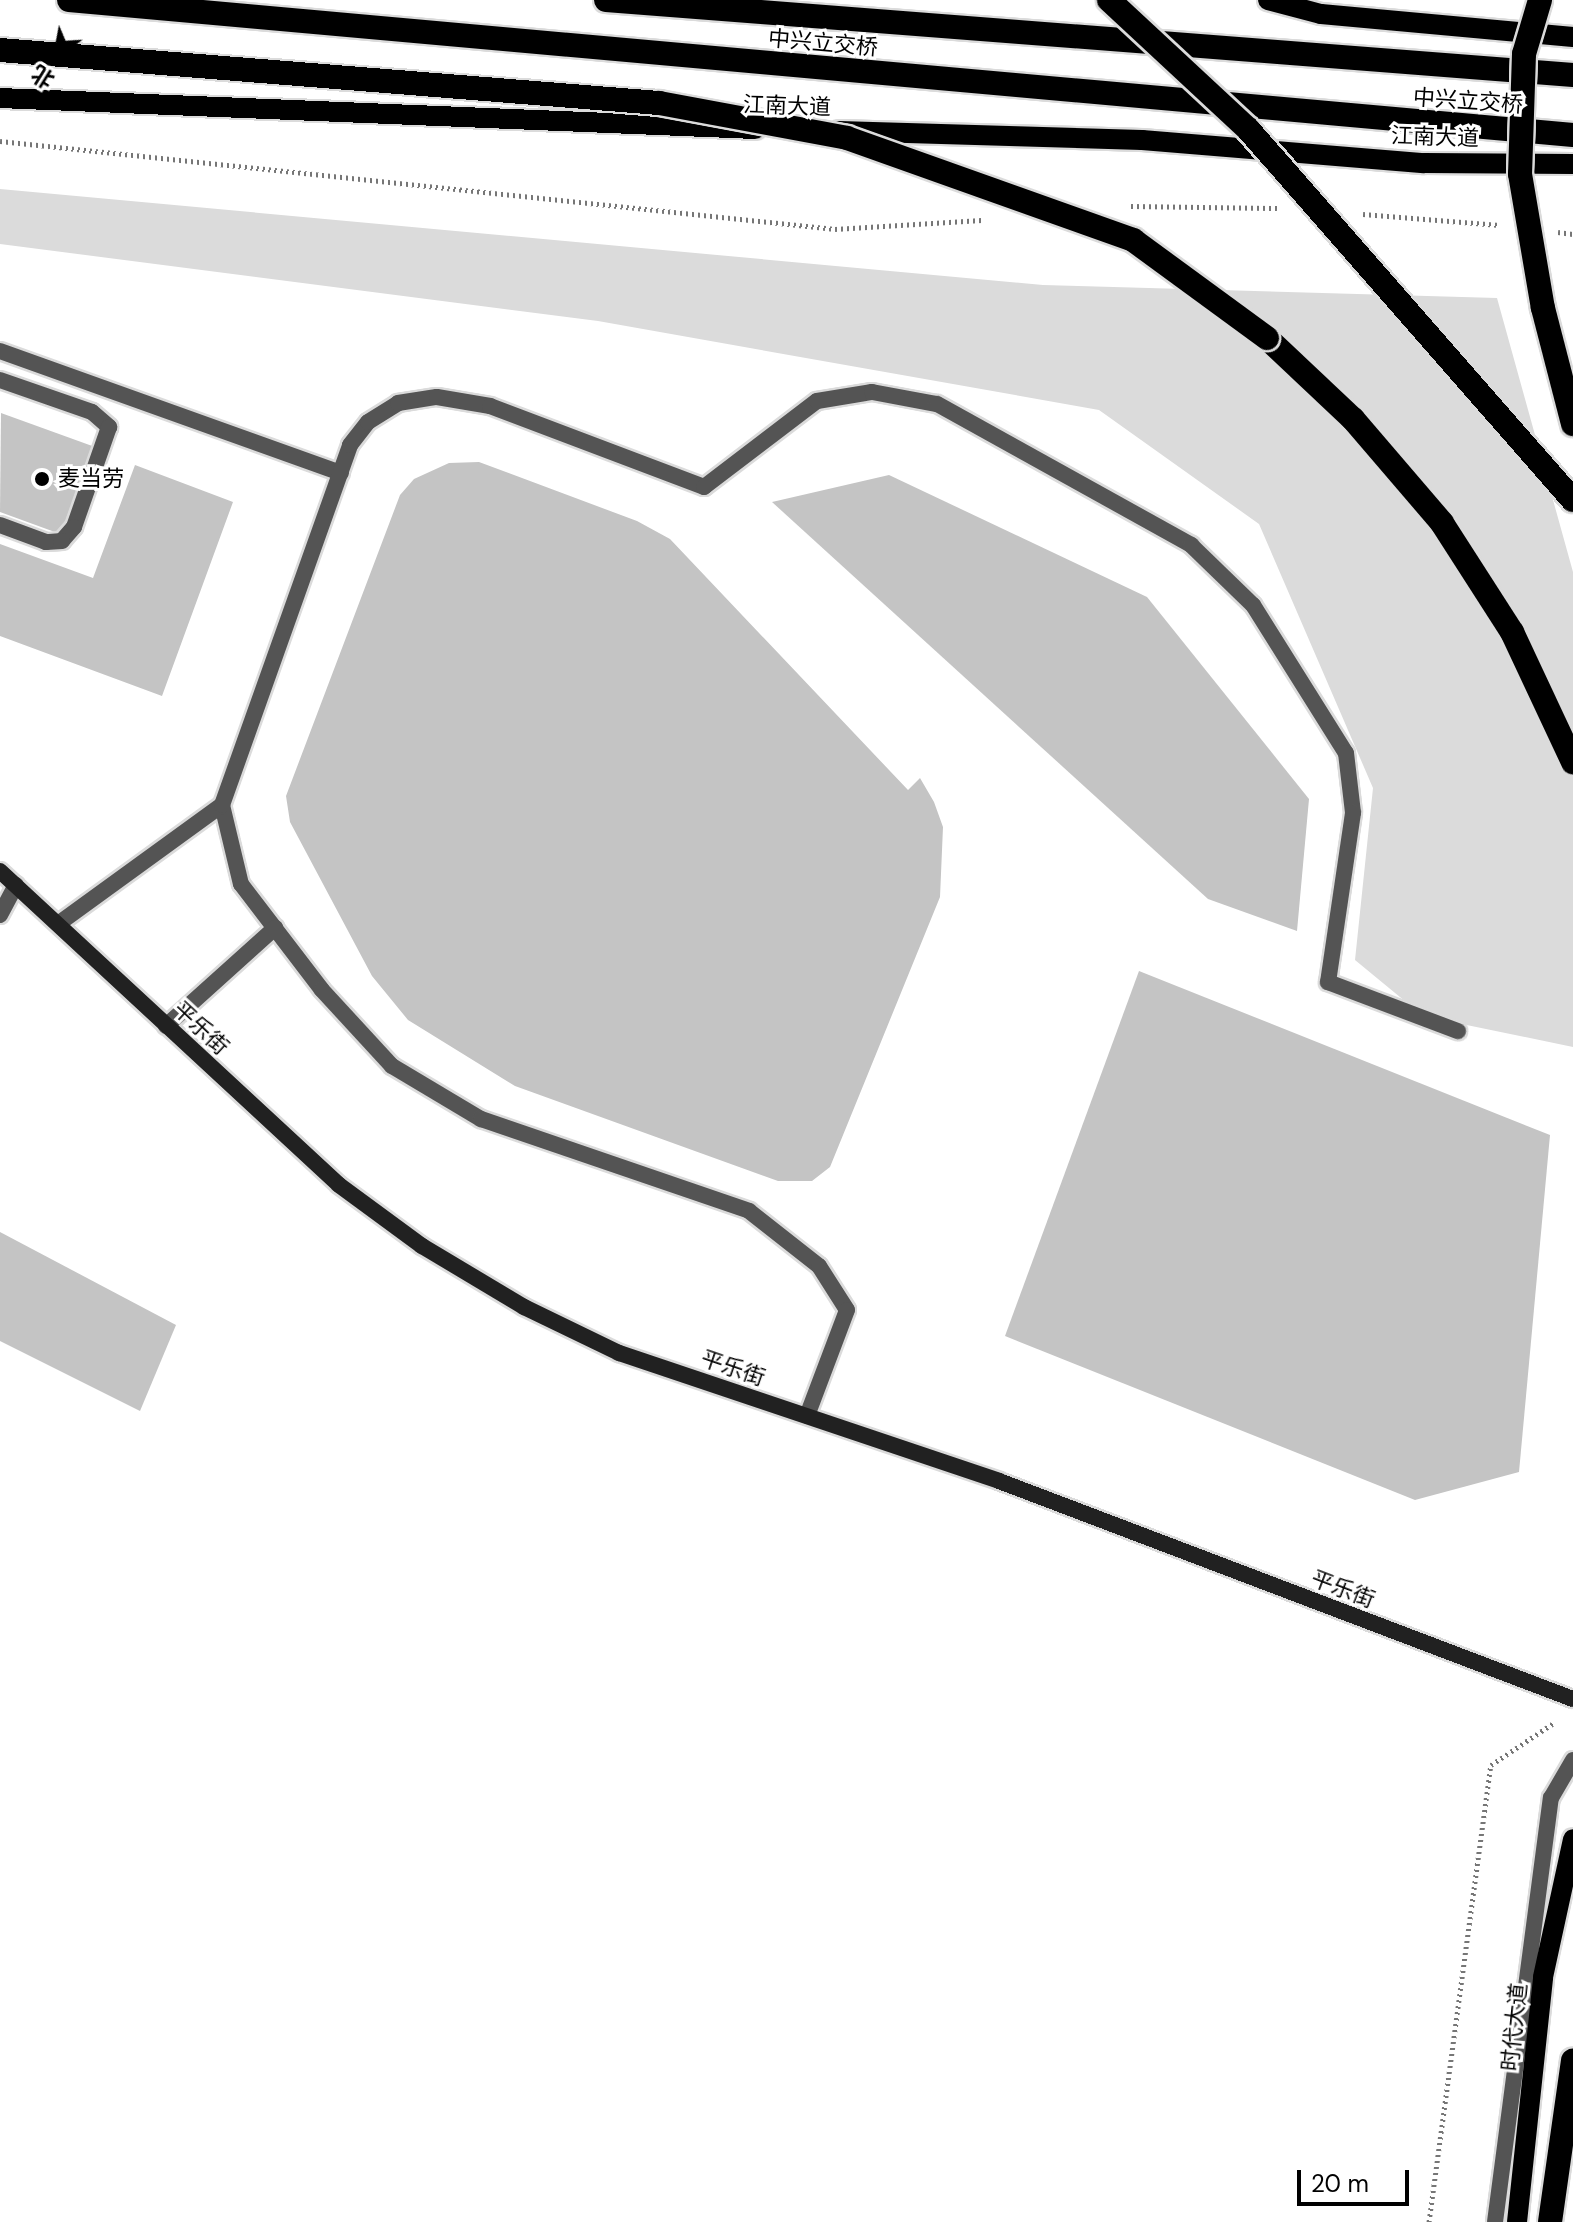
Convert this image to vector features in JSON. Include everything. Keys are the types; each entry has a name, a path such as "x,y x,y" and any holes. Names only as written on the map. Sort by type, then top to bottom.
{"highway":[{"name":"中兴立交桥","path":"69,0 1573,135"},
{"name":"中兴立交桥","path":"606,0 1573,75"},
{"path":"1109,0 1248,129 1573,500"},
{"path":"1540,0 1524,54 1520,174 1543,308 1573,424"},
{"path":"0,50 659,103 847,138 1133,240 1267,338 1353,419 1442,523 1512,632 1573,762"},
{"path":"1550,2222 1573,2061"}],"main road":[{"path":"1268,0 1321,14 1573,37"},
{"name":"江南大道","path":"0,98 1142,140 1424,163 1573,164"},
{"name":"时代大道","path":"1517,2222 1543,1977 1573,1839"}],"street":[{"path":"0,351 341,473"},
{"path":"0,380 92,412 109,427 74,527 62,541 46,542 0,525"},
{"path":"807,1416 847,1310 819,1266 749,1211 481,1119 392,1066 241,884 222,805 350,445 368,422 398,403 437,397 490,406 704,487 817,401 872,392 937,404 1191,545 1253,605 1346,753 1353,813 1328,982 1458,1031"},
{"path":"58,924 222,805"},
{"name":"平乐街","path":"0,871 319,1168 422,1246 524,1307 619,1353 999,1481 1573,1699"},
{"path":"0,915 16,885"},
{"path":"166,1026 275,928"},
{"path":"1495,2222 1551,1798 1573,1760"}],"path":[{"path":"0,141 835,229 994,219"},
{"path":"1116,207 1162,203 1281,208"},
{"path":"1353,213 1503,225"},
{"path":"1548,230 1573,234"},
{"path":"1429,2222 1491,1765 1561,1718"}],"shaded area":[{"path":"0,189 1043,285 1497,298 1573,572 1573,1047 1423,1016 1355,960 1373,788 1259,524 1099,410 598,321 0,244"}],"building":[{"name":"麦当劳","path":"1,413 95,447 63,535 0,512"},
{"path":"479,462 637,521 670,539 908,790 920,778 934,802 943,827 940,897 830,1167 812,1181 778,1181 515,1086 408,1020 372,976 290,822 286,796 400,495 414,479 449,463"},
{"path":"135,465 233,502 162,696 0,636 0,544 93,578"},
{"path":"889,475 1147,597 1309,799 1297,931 1208,899 772,502"},
{"path":"1139,971 1550,1135 1519,1472 1415,1500 1005,1336"},
{"path":"0,1232 176,1325 140,1411 0,1341"}],"place":[{"name":"麦当劳","path":"42,479"}]}
